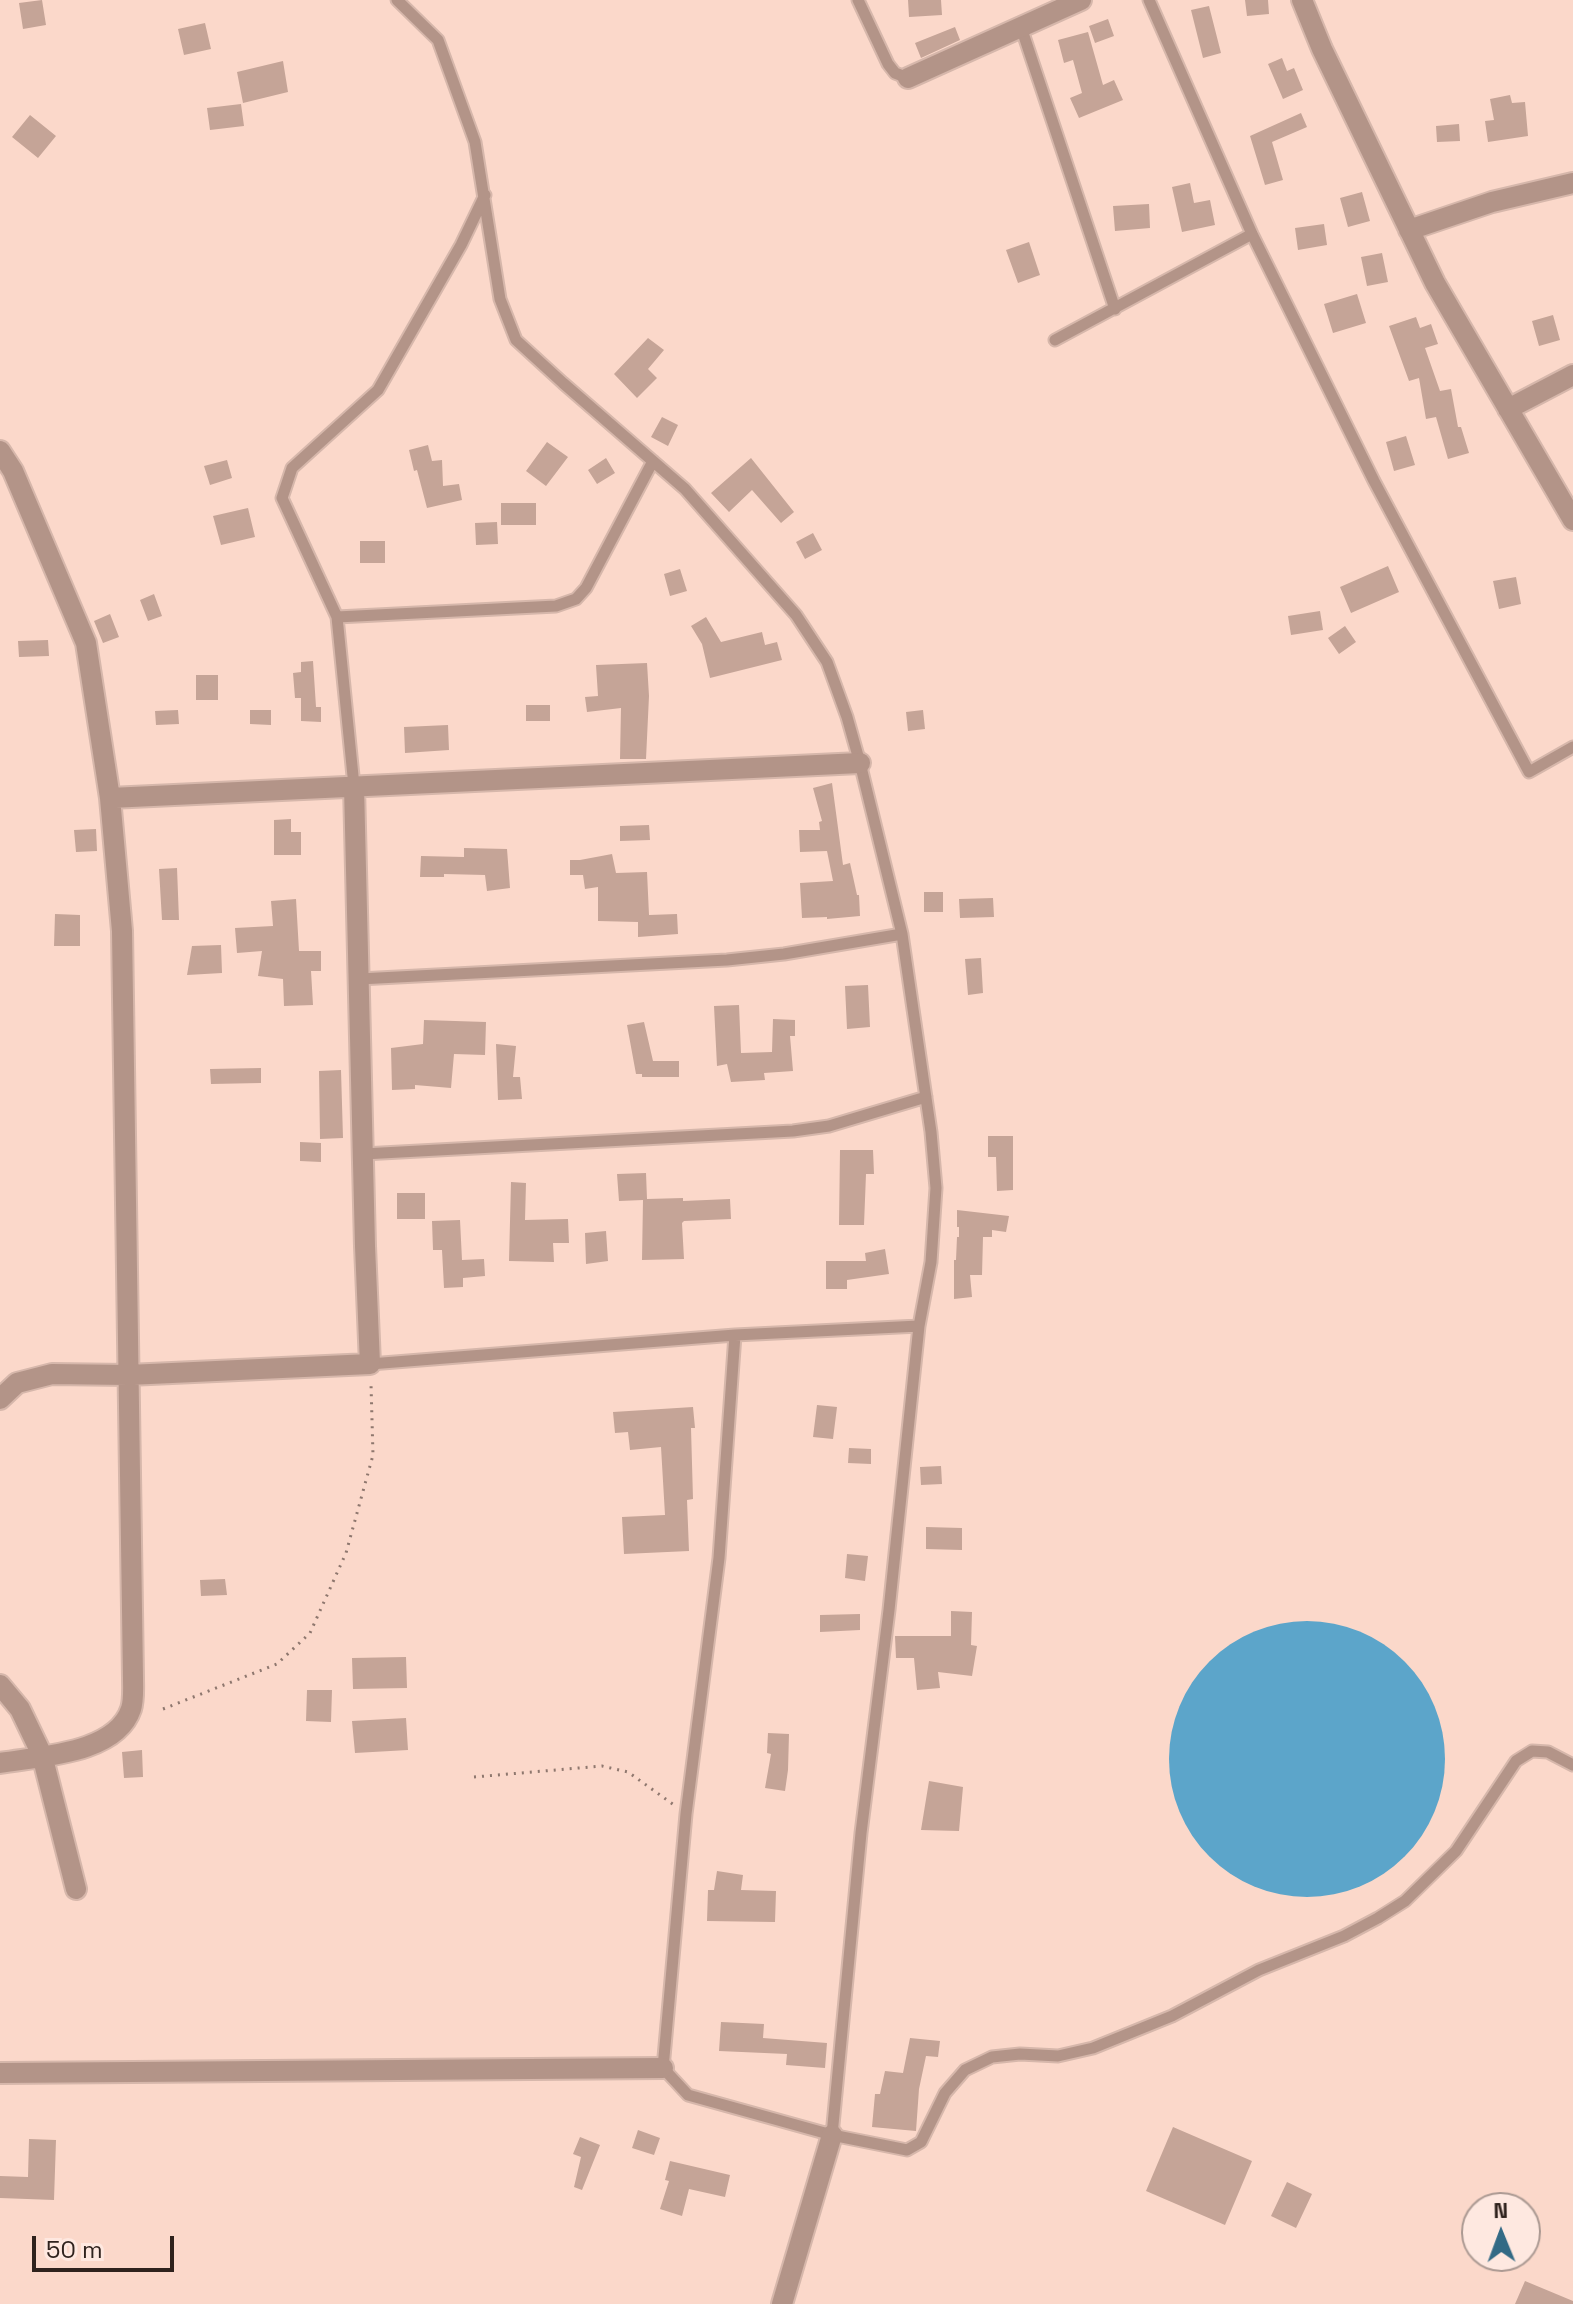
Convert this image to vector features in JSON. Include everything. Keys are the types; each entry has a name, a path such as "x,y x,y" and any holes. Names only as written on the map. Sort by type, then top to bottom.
{"street":[{"path":"908,78 1081,0"},
{"path":"1302,0 1322,49 1435,283 1573,520"},
{"path":"1409,230 1492,202 1573,183"},
{"path":"1508,409 1573,375"},
{"path":"0,451 13,471 86,643 110,798 122,931 133,1678 131,1707 122,1726 99,1743 0,1763"},
{"path":"110,798 860,763"},
{"path":"0,1399 17,1383 52,1374 128,1375 370,1364 354,786"},
{"path":"0,1685 20,1709 42,1755 76,1889"},
{"path":"0,2073 663,2068"},
{"path":"782,2304 832,2135"}],"lane":[{"path":"397,0 438,40 475,142 500,299 516,340 685,489 796,615 827,662 860,763 902,934 936,1188 931,1262 919,1326 858,1864 832,2135"},
{"path":"858,0 888,64 895,73 908,78"},
{"path":"1149,0 1252,234 1374,481 1529,772 1573,747"},
{"path":"1021,27 1115,309"},
{"path":"354,786 337,617 282,498 292,468 378,390 461,245 485,194"},
{"path":"1055,340 1252,234"},
{"path":"337,617 556,606 576,599 586,588 653,461"},
{"path":"359,979 727,960 784,954 902,934"},
{"path":"363,1154 793,1131 829,1126 926,1097"},
{"path":"370,1364 735,1335 919,1326"},
{"path":"735,1335 719,1558 686,1814 663,2068 688,2095 832,2135 907,2150 921,2142 945,2093 965,2070 992,2057 1020,2054 1058,2056 1093,2048 1172,2016 1259,1970 1344,1936 1405,1901 1456,1851 1516,1761 1532,1751 1548,1752 1573,1765"}],"path":[{"path":"163,1709 277,1664 310,1633 346,1553 373,1455 370,1364"},
{"path":"474,1777 602,1766 628,1772 686,1814"}],"water":[{"path":"1307,1621 1334,1624 1360,1632 1384,1644 1404,1662 1422,1682 1434,1706 1442,1732 1445,1759 1442,1786 1434,1812 1422,1836 1404,1856 1384,1874 1360,1886 1334,1894 1307,1897 1280,1894 1254,1886 1230,1874 1210,1856 1192,1836 1180,1812 1172,1786 1169,1759 1172,1732 1180,1706 1192,1682 1210,1662 1230,1644 1254,1632 1280,1624"}],"building":[{"path":"42,0 46,25 23,29 19,3"},
{"path":"908,0 941,0 942,15 909,17"},
{"path":"1245,0 1268,0 1269,14 1247,16"},
{"path":"1209,6 1221,53 1203,58 1191,10"},
{"path":"1108,19 1114,36 1095,43 1089,26"},
{"path":"205,23 211,49 184,55 178,29"},
{"path":"955,27 960,40 921,58 915,43"},
{"path":"1088,32 1103,85 1114,80 1123,100 1079,118 1070,98 1082,93 1073,60 1064,63 1058,40"},
{"path":"1282,58 1287,71 1294,68 1303,90 1283,99 1268,64"},
{"path":"283,61 288,92 243,103 237,72"},
{"path":"1510,95 1512,103 1525,102 1528,136 1488,142 1485,121 1494,120 1490,99"},
{"path":"241,104 244,126 210,130 207,108"},
{"path":"1301,113 1307,127 1272,142 1283,180 1265,185 1250,136"},
{"path":"30,115 56,136 38,158 12,137"},
{"path":"1459,124 1460,141 1437,142 1436,126"},
{"path":"1190,183 1194,203 1210,200 1215,225 1182,232 1172,187"},
{"path":"1362,192 1370,221 1348,227 1340,198"},
{"path":"1149,204 1150,228 1115,231 1113,206"},
{"path":"1324,224 1327,245 1298,250 1295,228"},
{"path":"1029,242 1040,275 1018,283 1006,250"},
{"path":"1382,253 1388,282 1367,286 1361,257"},
{"path":"1357,294 1366,323 1333,333 1324,304"},
{"path":"1553,315 1560,340 1539,346 1532,321"},
{"path":"1416,317 1420,328 1431,324 1438,344 1425,348 1440,391 1451,389 1458,427 1461,427 1469,453 1448,459 1436,417 1426,419 1419,378 1409,381 1389,326"},
{"path":"648,338 664,350 648,369 657,378 637,398 614,374"},
{"path":"662,417 678,425 668,446 651,437"},
{"path":"1406,436 1415,465 1394,471 1386,442"},
{"path":"547,442 568,457 546,486 526,471"},
{"path":"428,445 432,461 442,460 443,486 459,484 462,500 427,508 409,450"},
{"path":"606,458 615,473 597,484 588,470"},
{"path":"751,458 794,512 781,523 752,490 729,512 711,493"},
{"path":"227,460 232,478 210,485 204,466"},
{"path":"501,503 536,503 536,525 501,525"},
{"path":"248,508 255,537 221,545 213,516"},
{"path":"497,522 498,544 476,545 475,523"},
{"path":"813,533 822,550 805,559 796,542"},
{"path":"360,541 385,541 385,563 360,563"},
{"path":"1388,566 1399,592 1351,613 1340,587"},
{"path":"680,569 687,591 670,596 664,574"},
{"path":"1516,577 1521,604 1499,609 1493,581"},
{"path":"154,594 162,616 148,621 140,600"},
{"path":"1320,611 1323,630 1291,635 1288,616"},
{"path":"110,614 119,637 103,643 94,621"},
{"path":"706,617 721,642 762,632 765,645 777,642 782,660 710,678 702,644 691,626"},
{"path":"1345,626 1356,642 1339,654 1328,638"},
{"path":"48,640 49,656 19,657 18,641"},
{"path":"313,661 316,707 321,707 321,722 301,721 301,698 295,698 293,673 301,672 301,662"},
{"path":"647,663 646,759 620,759 621,708 587,712 585,697 598,696 596,665"},
{"path":"196,675 218,675 218,700 196,700"},
{"path":"526,705 550,705 550,721 526,721"},
{"path":"178,710 179,724 156,725 155,711"},
{"path":"250,710 271,710 271,725 250,724"},
{"path":"923,710 925,729 908,731 906,712"},
{"path":"448,725 449,750 405,753 404,727"},
{"path":"832,783 843,865 850,863 859,895 860,916 802,918 800,883 833,881 827,851 800,852 799,830 820,830 819,822 822,821 813,788"},
{"path":"291,819 291,832 301,832 301,855 274,855 274,820"},
{"path":"649,825 650,840 620,841 620,826"},
{"path":"96,829 97,851 76,852 74,830"},
{"path":"464,848 507,849 510,888 487,891 485,875 420,877 421,856 464,857"},
{"path":"612,854 616,873 647,872 649,915 677,914 678,934 638,937 638,922 598,921 598,887 585,889 583,875 570,875 570,860"},
{"path":"177,868 179,920 162,920 159,869"},
{"path":"924,892 943,892 943,912 924,912"},
{"path":"993,898 994,917 960,918 959,899"},
{"path":"296,899 299,951 321,951 321,971 311,971 313,1005 284,1006 283,979 258,976 262,951 237,953 235,928 273,926 271,901"},
{"path":"55,914 80,915 80,946 54,946"},
{"path":"221,945 222,973 187,975 192,946"},
{"path":"981,958 983,993 968,995 965,959"},
{"path":"868,985 870,1027 847,1029 845,986"},
{"path":"739,1005 741,1053 772,1052 773,1019 795,1020 795,1036 790,1036 793,1071 764,1073 765,1080 731,1082 727,1064 717,1066 714,1006"},
{"path":"424,1020 486,1022 485,1055 454,1054 451,1088 415,1085 415,1089 392,1090 391,1048 423,1044"},
{"path":"644,1022 653,1061 679,1061 679,1077 642,1077 642,1074 636,1074 627,1025"},
{"path":"496,1044 516,1046 513,1077 520,1077 522,1099 498,1100"},
{"path":"261,1068 261,1083 211,1084 210,1069"},
{"path":"341,1070 343,1138 320,1139 319,1071"},
{"path":"988,1136 1013,1136 1013,1190 997,1191 996,1157 988,1157"},
{"path":"300,1142 321,1143 321,1162 300,1161"},
{"path":"840,1150 873,1150 874,1174 866,1174 864,1225 839,1225"},
{"path":"646,1173 647,1199 730,1199 731,1219 684,1221 684,1259 642,1260 643,1200 619,1201 617,1174"},
{"path":"511,1182 526,1183 525,1220 568,1219 569,1243 553,1243 554,1262 509,1261"},
{"path":"397,1193 425,1193 425,1219 397,1219"},
{"path":"957,1210 1009,1216 1006,1232 992,1230 992,1237 983,1237 982,1275 970,1275 972,1297 954,1299 954,1260 959,1237"},
{"path":"460,1220 462,1260 484,1259 485,1276 463,1278 463,1287 444,1288 442,1250 433,1250 432,1221"},
{"path":"606,1231 608,1261 586,1264 585,1233"},
{"path":"885,1249 889,1274 847,1280 847,1289 826,1289 826,1261 866,1261 865,1253"},
{"path":"817,1405 837,1407 833,1439 813,1437"},
{"path":"693,1407 693,1499 687,1500 689,1551 624,1554 622,1517 665,1515 661,1447 630,1450 628,1432 615,1433 613,1412"},
{"path":"849,1448 871,1449 871,1464 848,1463"},
{"path":"941,1466 942,1484 921,1485 920,1467"},
{"path":"926,1527 962,1528 962,1550 926,1549"},
{"path":"847,1554 868,1556 865,1581 845,1578"},
{"path":"225,1579 227,1595 201,1596 200,1580"},
{"path":"951,1611 972,1612 971,1645 977,1646 972,1676 938,1672 940,1688 917,1690 914,1658 896,1658 895,1636 951,1636"},
{"path":"860,1614 860,1630 820,1632 820,1615"},
{"path":"406,1657 407,1688 353,1689 352,1658"},
{"path":"307,1690 332,1690 331,1722 306,1721"},
{"path":"406,1718 408,1750 355,1753 352,1721"},
{"path":"768,1733 789,1734 785,1791 765,1788 771,1754 767,1753"},
{"path":"142,1750 143,1777 124,1778 122,1752"},
{"path":"929,1781 963,1787 959,1831 921,1830"},
{"path":"717,1871 743,1875 741,1890 776,1891 775,1922 707,1921 708,1890 714,1890"},
{"path":"721,2022 764,2024 763,2038 827,2043 825,2068 786,2065 787,2054 719,2051"},
{"path":"910,2038 940,2041 938,2057 926,2056 919,2089 916,2131 872,2127 875,2094 880,2094 885,2071 903,2073"},
{"path":"1173,2127 1252,2161 1225,2225 1146,2191"},
{"path":"638,2130 660,2138 654,2155 632,2148"},
{"path":"580,2137 600,2145 582,2190 574,2187 581,2157 573,2154"},
{"path":"29,2139 56,2140 54,2200 0,2198 0,2176 28,2177"},
{"path":"670,2161 730,2175 725,2197 689,2189 682,2216 660,2209 669,2181 665,2180"},
{"path":"1287,2182 1312,2194 1296,2228 1271,2216"},
{"path":"1525,2281 1573,2301 1573,2304 1515,2304"}]}
